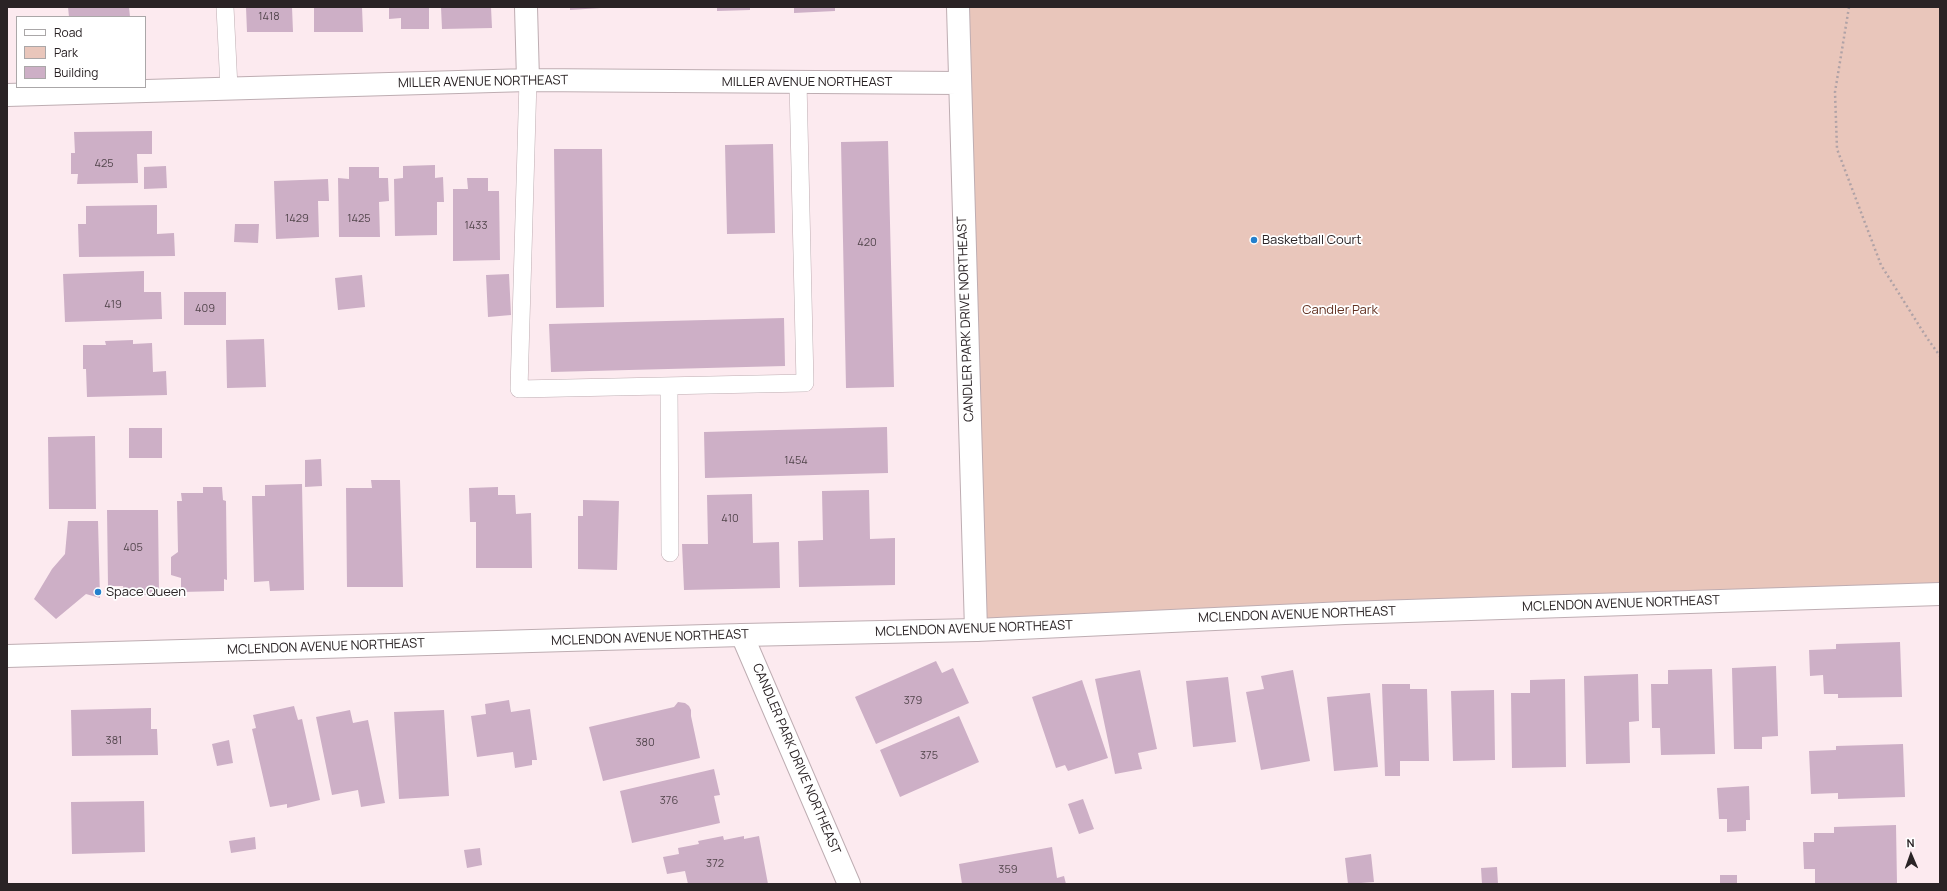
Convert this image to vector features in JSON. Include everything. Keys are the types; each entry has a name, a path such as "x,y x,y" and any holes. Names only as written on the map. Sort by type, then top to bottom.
{"street":[{"path":"526,7 528,80"},
{"name":"CANDLER PARK DRIVE NORTHEAST","path":"958,7 958,83 976,630"},
{"name":"MILLER AVENUE NORTHEAST","path":"7,95 528,80 958,83"},
{"name":"MCLENDON AVENUE NORTHEAST","path":"7,656 742,635 976,630 1345,613 1940,594"},
{"name":"CANDLER PARK DRIVE NORTHEAST","path":"742,635 849,884"}],"lane":[{"path":"226,7 229,88"},
{"path":"528,80 519,389 804,383 798,82"},
{"path":"669,386 670,553"}],"path":[{"path":"1849,7 1835,92 1837,149 1881,264 1927,338 1940,356"}],"green space":[{"name":"Candler Park","path":"953,7 1940,7 1940,594 1159,612 967,619"}],"building":[{"path":"68,7 129,7 130,16 69,16"},
{"path":"246,7 292,7 293,32 247,32"},
{"path":"314,7 362,7 363,32 314,32"},
{"path":"389,7 429,7 429,29 401,29 401,18 389,19"},
{"path":"441,7 491,7 492,28 442,29"},
{"path":"570,7 601,7 601,8 570,10"},
{"path":"717,7 750,7 750,10 717,11"},
{"path":"794,7 835,7 835,11 794,13"},
{"path":"152,131 152,154 137,154 138,183 77,184 78,174 71,174 71,153 75,153 74,132"},
{"path":"888,141 894,387 846,388 841,142"},
{"path":"773,144 775,233 727,234 725,145"},
{"path":"554,149 602,149 604,307 556,308"},
{"path":"435,165 435,178 443,177 444,202 437,202 437,235 395,236 394,179 403,178 403,166"},
{"path":"166,166 167,188 144,189 144,167"},
{"path":"349,167 379,167 379,178 388,178 389,201 379,202 380,237 339,237 338,178 349,179"},
{"path":"467,178 488,178 488,191 499,191 500,260 453,261 453,189 468,189"},
{"path":"328,179 329,201 318,201 319,237 276,239 274,181"},
{"path":"157,205 157,234 174,233 175,256 79,257 78,224 86,224 86,206"},
{"path":"235,224 259,224 258,243 234,242"},
{"path":"144,271 144,292 161,292 162,319 65,322 63,274"},
{"path":"509,274 511,315 488,317 486,275"},
{"path":"362,275 365,307 338,310 335,278"},
{"path":"184,292 226,292 226,325 184,325"},
{"path":"784,318 785,366 551,372 549,324"},
{"path":"264,339 266,387 227,388 226,340"},
{"path":"133,340 133,344 152,343 153,372 166,371 167,395 87,397 86,369 83,369 83,345 106,345 105,341"},
{"path":"887,427 888,473 705,478 704,432"},
{"path":"129,428 162,428 162,458 129,458"},
{"path":"95,436 96,509 49,509 48,437"},
{"path":"321,459 322,486 305,487 305,460"},
{"path":"371,480 400,480 403,587 347,587 346,488 372,488"},
{"path":"302,484 304,590 270,591 269,581 254,582 252,496 265,496 265,485"},
{"path":"203,487 222,487 223,500 226,501 227,580 224,579 224,591 181,592 181,578 171,575 171,557 178,552 177,501 182,501 181,493 203,493"},
{"path":"498,487 498,495 515,495 516,514 531,513 532,568 476,568 476,522 470,522 469,488"},
{"path":"869,490 870,539 895,538 895,585 799,587 798,541 823,540 822,491"},
{"path":"752,494 753,543 779,542 780,588 684,590 682,544 708,544 707,495"},
{"path":"583,500 619,501 617,570 578,569 578,516 583,516"},
{"path":"107,510 158,510 159,595 124,595 123,586 108,586"},
{"path":"68,521 98,521 100,598 86,594 56,619 34,599 52,569 65,554"},
{"path":"1900,642 1902,697 1838,698 1838,694 1824,694 1823,675 1810,676 1809,650 1836,649 1836,644"},
{"path":"936,661 942,673 953,668 969,703 876,744 855,697"},
{"path":"1776,666 1778,736 1762,737 1762,749 1734,749 1732,668"},
{"path":"1712,669 1715,754 1661,755 1660,728 1652,728 1651,684 1668,684 1668,670"},
{"path":"1140,670 1157,749 1138,753 1142,769 1115,774 1095,679"},
{"path":"1293,670 1310,761 1261,770 1246,692 1264,689 1261,676"},
{"path":"1638,674 1639,721 1629,722 1630,763 1586,764 1584,676"},
{"path":"1228,677 1236,742 1193,747 1186,681"},
{"path":"1565,679 1566,767 1512,768 1511,693 1530,693 1530,680"},
{"path":"1082,680 1108,758 1068,771 1065,765 1056,768 1032,697"},
{"path":"1382,684 1410,684 1410,689 1427,689 1429,761 1400,761 1400,776 1385,776"},
{"path":"1494,690 1495,760 1453,761 1451,691"},
{"path":"1370,693 1378,767 1334,771 1327,697"},
{"path":"509,700 511,712 530,709 537,760 532,760 532,765 515,768 513,752 477,757 471,716 486,714 485,704"},
{"path":"678,702 685,703 691,710 700,758 603,781 589,727 674,707"},
{"path":"294,706 298,720 302,719 320,800 287,808 287,804 270,807 252,729 256,728 253,715"},
{"path":"151,708 151,729 157,729 158,755 72,756 71,710"},
{"path":"350,710 353,723 368,720 385,803 361,807 358,790 332,795 316,717"},
{"path":"444,710 449,796 399,799 394,712"},
{"path":"959,716 979,762 900,797 880,750"},
{"path":"229,740 233,763 217,766 212,744"},
{"path":"1903,744 1905,797 1838,799 1838,793 1811,794 1809,751 1836,750 1836,746"},
{"path":"714,769 720,795 714,796 720,823 632,843 620,791"},
{"path":"1749,786 1750,820 1746,820 1746,831 1727,832 1727,819 1719,819 1717,788"},
{"path":"1083,799 1094,829 1079,834 1068,804"},
{"path":"144,801 145,852 72,854 71,802"},
{"path":"1896,825 1897,884 1815,884 1815,869 1804,869 1803,842 1814,842 1814,833 1834,833 1834,827"},
{"path":"723,836 724,840 744,836 744,839 759,836 768,884 688,884 685,871 667,874 663,857 679,854 678,848 699,844 698,841"},
{"path":"255,837 256,849 231,853 229,841"},
{"path":"1052,847 1057,878 1064,876 1066,884 962,884 959,864"},
{"path":"480,848 482,865 467,868 464,850"},
{"path":"1371,854 1374,882 1348,884 1345,858"},
{"path":"1497,867 1498,884 1482,884 1481,868"},
{"path":"1720,875 1737,875 1737,884 1720,884"}],"place":[{"name":"Basketball Court","path":"1254,240"},
{"name":"Space Queen","path":"98,592"}]}
